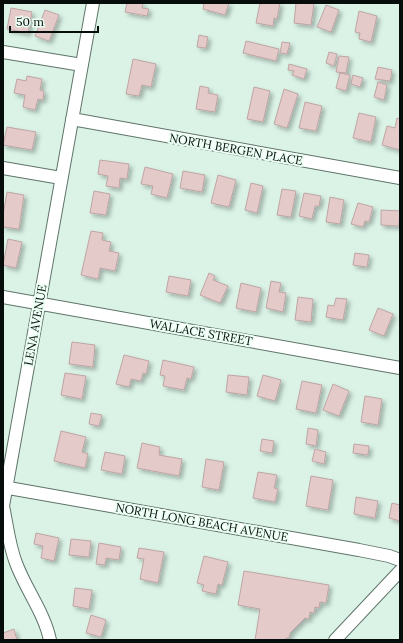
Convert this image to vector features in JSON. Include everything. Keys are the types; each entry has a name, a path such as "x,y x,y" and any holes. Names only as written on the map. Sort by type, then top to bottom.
{"street":[{"name":"LENA AVENUE","path":"50,640 39,609 25,585 16,563 3,506 4,487 39,303 92,3"},
{"path":"3,52 82,65"},
{"name":"NORTH BERGEN PLACE","path":"72,119 400,178"},
{"path":"3,168 61,178"},
{"name":"WALLACE STREET","path":"3,297 400,368"},
{"name":"NORTH LONG BEACH AVENUE","path":"4,487 359,550 389,556 400,560"},
{"path":"335,640 400,571"}],"building":[{"path":"127,3 143,3 142,8 149,9 147,16 125,12"},
{"path":"204,3 229,3 225,15 203,9"},
{"path":"260,3 280,3 277,19 274,18 273,26 256,23"},
{"path":"296,3 314,3 311,25 294,23"},
{"path":"326,5 339,10 331,32 317,27"},
{"path":"11,8 32,12 28,33 7,29"},
{"path":"45,10 59,15 49,41 35,36"},
{"path":"359,11 377,16 371,42 359,39 360,33 355,32"},
{"path":"199,35 208,37 206,48 197,47"},
{"path":"246,41 279,49 276,61 243,53"},
{"path":"282,42 290,43 287,54 280,53"},
{"path":"329,52 337,54 334,66 326,63"},
{"path":"339,56 349,57 346,73 336,72"},
{"path":"133,59 156,64 151,87 142,85 139,96 126,94"},
{"path":"289,64 307,69 304,79 292,75 294,71 288,70"},
{"path":"378,67 392,70 390,81 375,79"},
{"path":"340,73 350,75 346,91 336,88"},
{"path":"353,75 363,78 360,87 351,84"},
{"path":"27,76 42,79 40,90 44,91 43,100 38,99 35,110 23,107 25,95 14,93 17,79 26,81"},
{"path":"378,82 387,85 384,100 374,97"},
{"path":"200,86 209,88 208,93 218,95 215,112 196,109"},
{"path":"254,87 270,91 263,122 247,119"},
{"path":"284,89 298,94 287,128 274,124"},
{"path":"305,102 322,106 316,131 299,128"},
{"path":"359,113 376,117 371,142 353,138"},
{"path":"397,118 400,119 400,150 382,145 387,126 395,128"},
{"path":"7,127 36,132 32,150 3,145"},
{"path":"100,160 129,164 127,179 120,178 119,188 106,186 108,176 98,174"},
{"path":"145,167 173,174 167,198 151,194 153,186 141,184"},
{"path":"183,171 205,175 202,192 180,188"},
{"path":"218,175 236,180 229,207 211,203"},
{"path":"251,183 263,186 257,213 245,210"},
{"path":"282,189 296,191 291,217 277,215"},
{"path":"94,191 110,194 106,215 90,213"},
{"path":"7,192 24,195 19,229 3,227 3,215"},
{"path":"304,193 321,196 319,206 315,206 312,219 299,216"},
{"path":"330,197 344,200 340,224 326,222"},
{"path":"358,203 373,207 369,222 365,221 363,227 351,224"},
{"path":"381,210 400,211 399,226 381,225"},
{"path":"91,231 103,233 102,240 111,242 109,251 119,253 115,271 100,268 98,279 81,275"},
{"path":"8,239 22,242 16,268 3,265"},
{"path":"355,253 369,255 367,267 353,265"},
{"path":"209,273 215,276 213,280 228,286 220,303 200,295"},
{"path":"169,276 191,280 188,296 166,292"},
{"path":"271,281 281,283 279,292 286,293 283,312 266,308"},
{"path":"241,283 261,288 256,312 236,308"},
{"path":"298,297 313,299 311,322 295,320"},
{"path":"336,298 347,299 343,320 326,317 328,305 334,306"},
{"path":"378,308 393,314 384,336 369,330"},
{"path":"72,342 95,345 93,367 69,364"},
{"path":"124,355 149,361 146,374 143,373 141,381 131,379 129,387 116,384"},
{"path":"163,360 194,367 191,379 187,378 184,390 163,386 165,376 160,375"},
{"path":"65,373 86,376 82,399 61,395"},
{"path":"228,375 249,377 247,395 226,392"},
{"path":"263,375 281,380 275,401 257,396"},
{"path":"302,381 322,385 316,413 296,409"},
{"path":"333,384 349,391 339,416 323,410"},
{"path":"365,396 382,399 378,425 361,422"},
{"path":"91,413 102,415 99,426 89,424"},
{"path":"308,428 318,430 316,446 306,444"},
{"path":"61,431 86,437 82,452 88,454 85,468 54,461"},
{"path":"262,439 274,441 272,453 260,451"},
{"path":"142,443 160,447 159,455 182,459 179,476 137,468"},
{"path":"354,444 369,446 368,455 353,453"},
{"path":"315,449 326,452 324,464 312,461"},
{"path":"105,452 125,456 122,474 101,470"},
{"path":"206,459 224,462 219,490 202,487"},
{"path":"258,472 277,475 274,488 278,489 275,502 253,498"},
{"path":"311,476 333,480 328,510 306,506"},
{"path":"356,497 378,501 375,518 354,514"},
{"path":"392,503 400,505 400,521 389,518"},
{"path":"36,533 59,538 54,561 41,558 43,546 34,544"},
{"path":"71,539 91,541 89,557 69,555"},
{"path":"99,543 121,547 119,560 106,558 105,565 96,564"},
{"path":"139,548 164,552 158,583 140,579 144,559 137,558"},
{"path":"204,556 228,562 222,585 218,584 216,594 202,591 204,585 197,583"},
{"path":"244,571 329,585 326,603 320,602 319,608 315,607 314,613 310,612 309,619 305,618 290,633 289,638 286,638 286,640 255,640 260,609 238,605"},
{"path":"75,588 92,590 89,609 73,606"},
{"path":"91,615 106,620 101,637 86,633"},
{"path":"14,629 17,640 3,640 3,633"}]}
